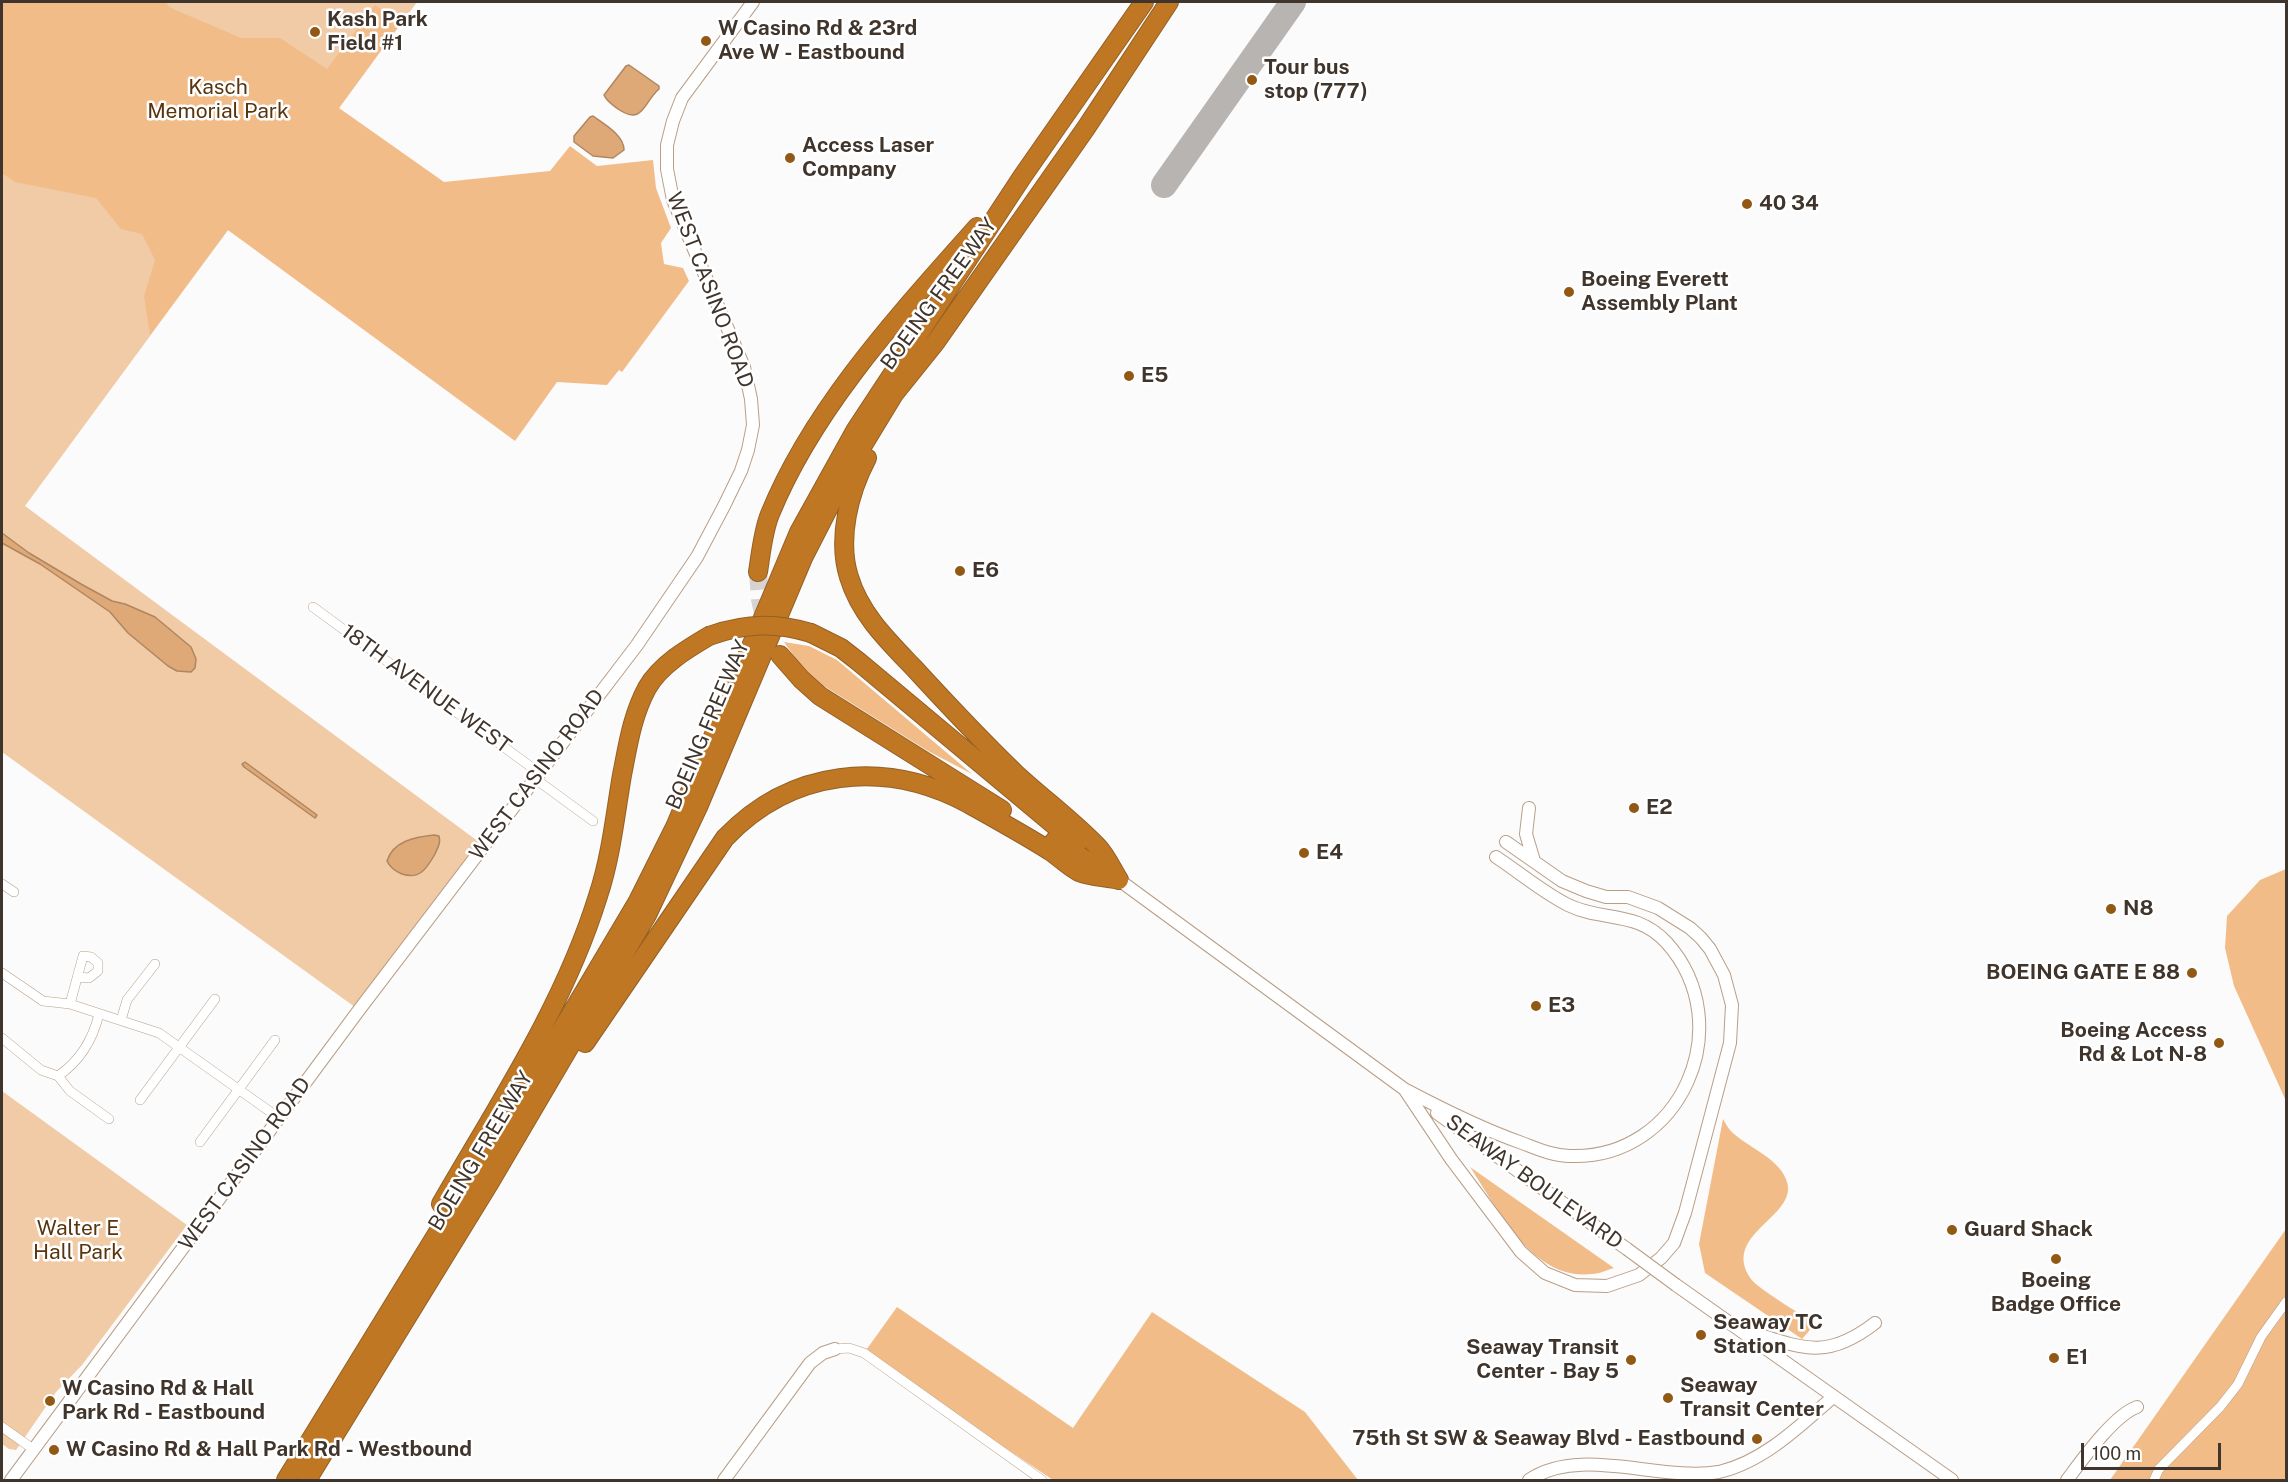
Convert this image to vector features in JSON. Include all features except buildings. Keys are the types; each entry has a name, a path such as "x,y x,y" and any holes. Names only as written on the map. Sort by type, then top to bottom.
{"highway":[{"name":"BOEING FREEWAY","path":"284,1480 614,945 638,901 675,827 783,570 819,492 885,383 1022,177 1144,2"},
{"name":"BOEING FREEWAY","path":"307,1480 490,1182 647,915 698,807 785,598 849,468 894,394 935,343 1086,128 1169,2"},
{"path":"1086,128 1181,2"},
{"path":"758,572 769,516 812,432 834,400 922,289 1022,177"},
{"path":"935,343 858,474 846,520 845,547 848,575 856,597 885,638 1016,773 1098,847 1119,880"},
{"path":"284,1480 528,1055 561,988 598,897 607,867 629,733 638,706 648,686 686,649 709,636 737,627 756,625 779,625 811,633 841,648 1119,880"},
{"path":"780,655 820,696 942,774 1119,880"},
{"path":"490,1182 725,838 743,819 783,794 815,783 843,777 882,777 907,781 964,802 1048,850 1080,872 1119,880"}],"street":[{"name":"WEST CASINO ROAD","path":"11,1480 536,775 630,654 681,583 724,506 741,471 748,450 753,425 751,399 744,367 673,200 667,169 667,145 682,98 753,2"},
{"name":"18TH AVENUE WEST","path":"313,607 536,775 593,821"},
{"path":"1530,808 1526,834 1533,861"},
{"path":"1405,1090 1451,1159 1521,1252 1545,1273 1575,1285 1607,1286 1639,1275 1661,1258 1674,1243 1685,1213 1730,1043 1732,1005 1724,975 1710,949 1701,938 1690,928 1658,908 1628,897 1606,897 1562,881 1506,842"},
{"path":"1405,1090 1467,1121 1554,1155 1587,1156 1618,1148 1647,1133 1678,1101 1692,1074 1699,1038 1698,1004 1687,972 1670,946 1648,927 1633,920 1602,915 1570,906 1496,857"},
{"name":"SEAWAY BOULEVARD","path":"1119,880 1735,1328 1952,1480"},
{"path":"2,884 14,892"},
{"path":"121,1020 127,1000 154,964"},
{"path":"2,973 43,1001 70,1004 159,1033 279,1118"},
{"path":"70,1004 78,977"},
{"path":"140,1100 215,999"},
{"path":"58,1076 70,1068 82,1053 95,1033 99,1014"},
{"path":"2,1038 40,1071 58,1076 70,1091 109,1119"},
{"path":"200,1142 275,1040"},
{"path":"2154,1480 2159,1469 2220,1407 2238,1384 2261,1337 2286,1302"},
{"path":"1735,1328 1790,1344 1817,1349 1828,1348 1857,1337 1875,1323"},
{"path":"724,1480 810,1363 823,1353 849,1348 864,1353 1042,1480"},
{"path":"1529,1480 1558,1468 1581,1465 1671,1475 1695,1476 1720,1472 1745,1462 1779,1442 1833,1397"},
{"path":"2067,1480 2088,1453 2127,1411 2137,1407"},
{"path":"2,1427 33,1449"}],"green space":[{"name":"Kasch Memorial Park","path":"2,2 417,2 242,240 228,230 25,506 483,845 359,1010 2,752"},
{"name":"Kasch Memorial Park","path":"2,2 165,2 171,8 241,38 280,38 327,69 375,5 401,23 339,108 444,182 550,171 570,146 597,166 653,160 656,188 671,228 661,243 664,264 683,268 689,281 622,372 619,370 607,385 557,382 515,441 228,230 150,335 144,296 155,260 142,234 121,229 96,198 15,182 2,173"},
{"path":"784,642 809,646 837,660 972,774 928,751 824,686 801,666"},
{"path":"2286,869 2286,1101 2234,986 2225,948 2227,916 2260,880"},
{"name":"Walter E Hall Park","path":"2,1091 187,1225 82,1365 56,1392 16,1450 9,1449 2,1444"},
{"path":"1723,1119 1734,1134 1772,1161 1784,1174 1787,1182 1787,1194 1782,1206 1752,1238 1745,1250 1744,1263 1755,1283 1815,1324 1802,1339 1705,1273 1699,1244"},
{"path":"1470,1167 1614,1268 1595,1274 1571,1273 1552,1266 1534,1254 1505,1221"},
{"path":"2286,1229 2286,1480 2110,1480"},
{"path":"897,1307 1073,1428 1152,1312 1305,1412 1358,1480 1053,1480 864,1353"}],"shaded area":[{"path":"629,65 659,86 642,111 633,115 618,109 604,95"},
{"path":"593,116 613,130 621,139 624,150 613,158 593,156 574,142 574,136"},
{"path":"2,533 29,553 81,584 112,601 155,617 191,647 196,659 195,668 191,672 177,671 168,666 128,633 110,612 40,564 2,543"},
{"path":"245,762 317,815 315,818 244,767 242,764"},
{"path":"439,836 440,841 435,854 422,872 414,875 402,874 388,863 390,854 399,845 419,837"}],"taxiway":[{"path":"1164,185 1293,2"}],"tunnel":[{"path":"758,572 765,623"}],"place":[{"name":"Kash Park Field #1","path":"315,32"},
{"name":"W Casino Rd & 23rd Ave W - Eastbound","path":"706,41"},
{"name":"Tour bus stop (777)","path":"1252,80"},
{"name":"Access Laser Company","path":"790,158"},
{"name":"40 34","path":"1747,204"},
{"name":"Boeing Everett Assembly Plant","path":"1569,292"},
{"name":"E5","path":"1129,376"},
{"name":"E6","path":"960,571"},
{"name":"E2","path":"1634,808"},
{"name":"E4","path":"1304,853"},
{"name":"N8","path":"2111,909"},
{"name":"BOEING GATE E 88","path":"2192,973"},
{"name":"E3","path":"1536,1006"},
{"name":"Boeing Access Rd & Lot N-8","path":"2219,1043"},
{"name":"Guard Shack","path":"1952,1230"},
{"name":"Boeing Badge Office","path":"2056,1259"},
{"name":"Seaway TC Station","path":"1701,1335"},
{"name":"E1","path":"2054,1358"},
{"name":"Seaway Transit Center - Bay 5","path":"1631,1360"},
{"name":"Seaway Transit Center","path":"1668,1398"},
{"name":"W Casino Rd & Hall Park Rd - Eastbound","path":"50,1401"},
{"name":"75th St SW & Seaway Blvd - Eastbound","path":"1757,1439"},
{"name":"W Casino Rd & Hall Park Rd - Westbound","path":"54,1450"}]}
